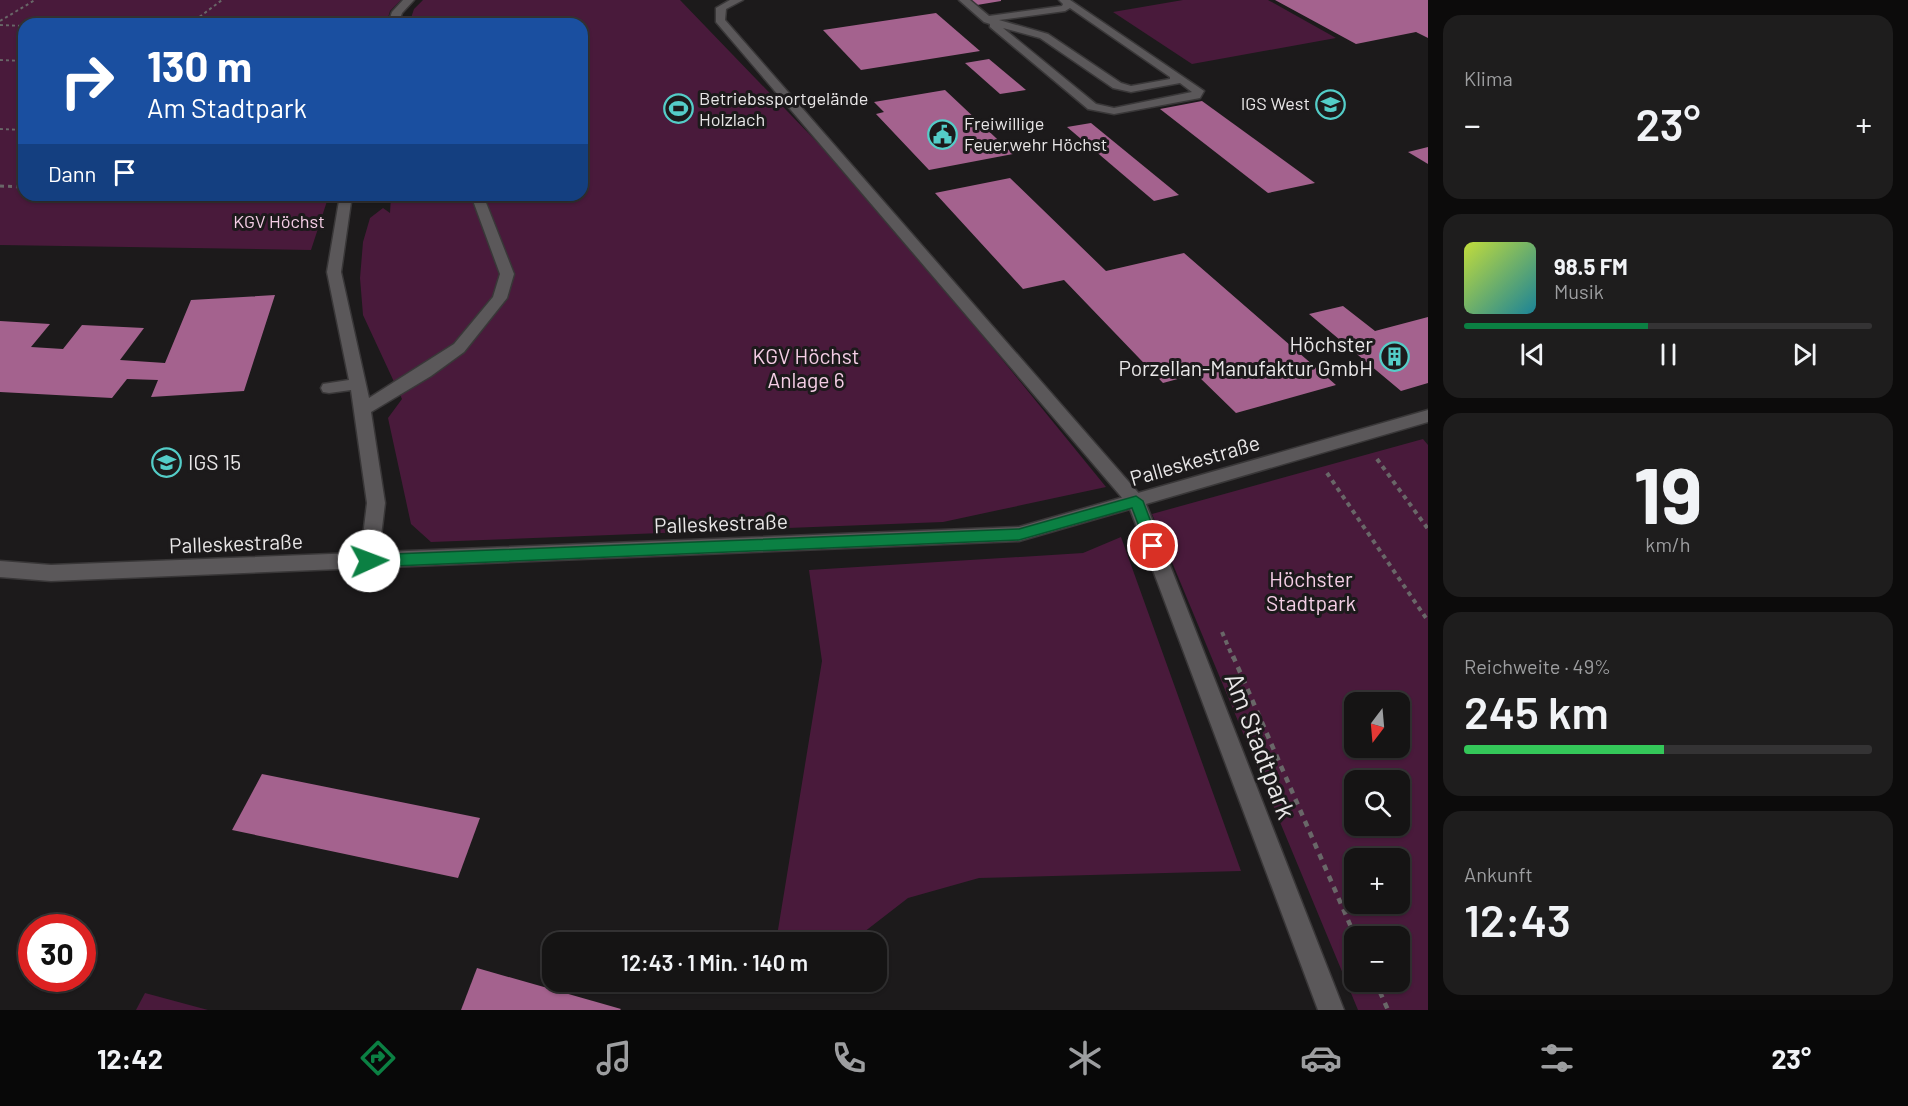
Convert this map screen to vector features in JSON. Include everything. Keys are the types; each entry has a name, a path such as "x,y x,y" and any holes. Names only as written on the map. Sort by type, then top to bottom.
{"street":[{"path":"395,18 397,12 409,0"},
{"name":"Am Stadtpark","path":"738,0 721,8 720,20 1136,501 1331,1010"},
{"path":"964,0 1092,107 1114,111 1196,96 1198,91 1066,1 1065,8 986,18"},
{"path":"986,18 1044,36 1117,86 1131,89 1175,82 1176,76"},
{"path":"346,201 334,272 362,410 376,503 369,561"},
{"path":"362,410 425,372 459,348 483,322 500,298 507,274 479,201"},
{"path":"330,388 357,384"},
{"name":"Palleskestraße","path":"0,569 51,573 1019,534 1428,416"}],"path":[{"path":"0,23 35,0"},
{"path":"198,18 222,0"},
{"path":"0,23 18,25"},
{"path":"0,60 18,61"},
{"path":"0,129 18,130"},
{"path":"0,186 18,187"},
{"path":"1361,436 1428,529"},
{"path":"1311,451 1428,621"},
{"path":"1218,624 1352,926"},
{"path":"1380,992 1388,1010"}],"green space":[{"name":"KGV Höchst","path":"0,0 401,0 390,11 388,18 18,18 18,201 327,201 311,250 0,245"},
{"name":"KGV Höchst Anlage 6","path":"423,0 680,0 868,195 1106,487 943,522 431,542 411,524 388,418 402,399 363,315 360,278 363,242 370,218 383,208 390,213 391,201 588,201 588,18 411,18 414,9"},
{"path":"1183,0 1268,0 1336,38 1192,64 1113,12"},
{"name":"Höchster Stadtpark","path":"1423,439 1428,445 1428,1010 1358,1010 1351,992 1410,992 1410,926 1344,926 1344,976 1152,514"},
{"path":"1121,537 1241,871 979,878 908,898 864,932 778,932 822,661 809,570 1083,553"},
{"path":"145,993 208,1010 136,1010"}],"building":[{"path":"971,0 1001,0 1001,1 977,5"},
{"path":"1275,0 1428,0 1428,38 1416,32 1356,44"},
{"path":"936,13 980,51 861,70 823,30"},
{"path":"989,59 1026,90 1000,94 965,63"},
{"name":"Freiwillige Feuerwehr Höchst","path":"945,90 1013,154 929,170 876,114 884,112 874,102"},
{"path":"1202,101 1315,183 1268,193 1160,109"},
{"path":"1091,123 1179,195 1154,201 1067,127"},
{"path":"1428,147 1428,164 1408,152"},
{"path":"1010,178 1106,271 1184,253 1336,385 1236,413 1196,374 1163,383 1064,280 1023,289 935,193"},
{"path":"275,295 244,391 151,397 158,380 127,379 112,398 0,392 0,321 50,324 31,347 63,349 82,325 144,328 120,360 165,363 191,300"},
{"name":"Höchster Porzellan-Manufaktur GmbH","path":"1343,306 1375,331 1428,317 1428,383 1401,391 1309,314"},
{"path":"262,774 480,818 458,878 232,830"},
{"path":"477,968 542,987 542,992 561,992 621,1009 620,1010 461,1010"}],"place":[{"name":"IGS West","path":"1331,104"},
{"name":"Betriebssportgelände Holzlach","path":"678,109"},
{"name":"Freiwillige Feuerwehr Höchst","path":"943,134"},
{"name":"Höchster Porzellan-Manufaktur GmbH","path":"1394,357"},
{"name":"IGS 15","path":"167,463"}],"route":[{"path":"369,561 1019,534 1136,501 1153,546"}]}
